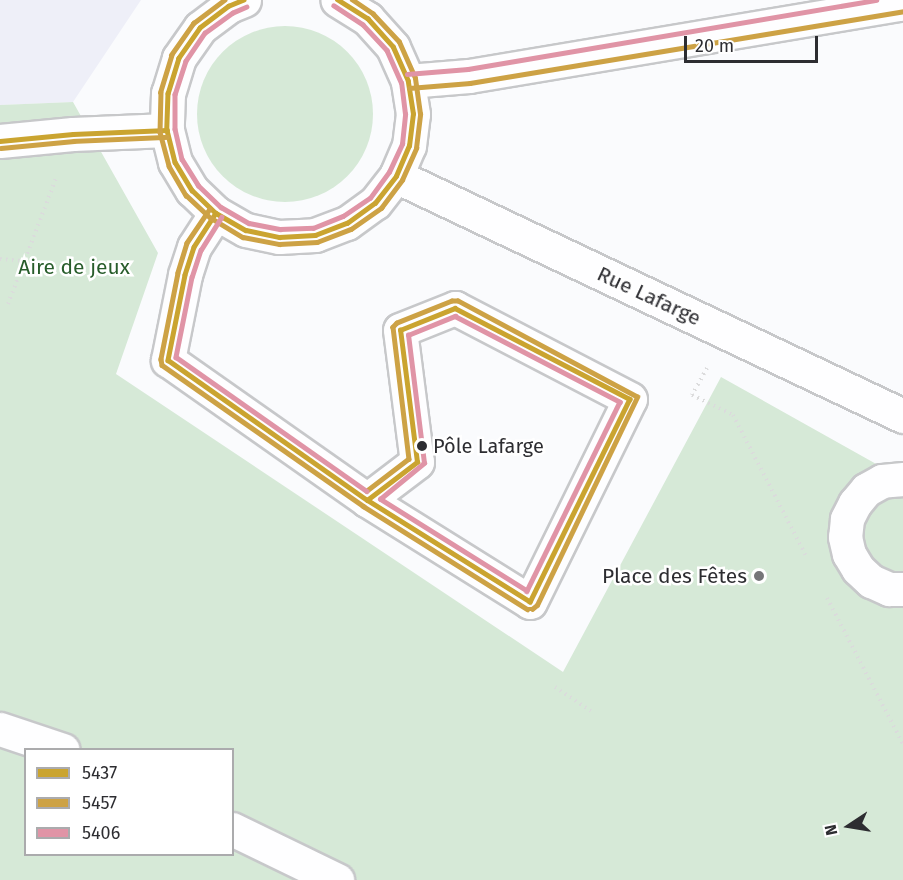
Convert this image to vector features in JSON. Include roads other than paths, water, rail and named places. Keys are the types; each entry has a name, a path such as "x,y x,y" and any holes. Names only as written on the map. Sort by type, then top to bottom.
{"street":[{"path":"244,0 229,6 200,28 179,58 168,93 167,130 176,162 192,190 216,213 246,230 279,237 315,235 347,223 375,203 396,176 409,146 413,114 408,81 393,47 369,19 338,0"},
{"path":"408,81 469,76 903,3"},
{"path":"0,141 73,134 167,130"},
{"name":"Rue Lafarge","path":"396,176 903,416"},
{"path":"216,213 194,247 185,275 168,360 367,500 530,602 630,399 455,308 400,330 417,462 367,500"},
{"path":"903,478 882,481 866,490 855,503 847,519 845,537 849,554 858,569 871,581 889,588 903,589"},
{"path":"0,729 57,748"},
{"path":"234,830 337,880"}],"place":[{"name":"Pôle Lafarge","path":"422,446"},
{"name":"Place des Fêtes","path":"759,576"}],"park label":[{"name":"Aire de jeux","path":"74,267"}]}
